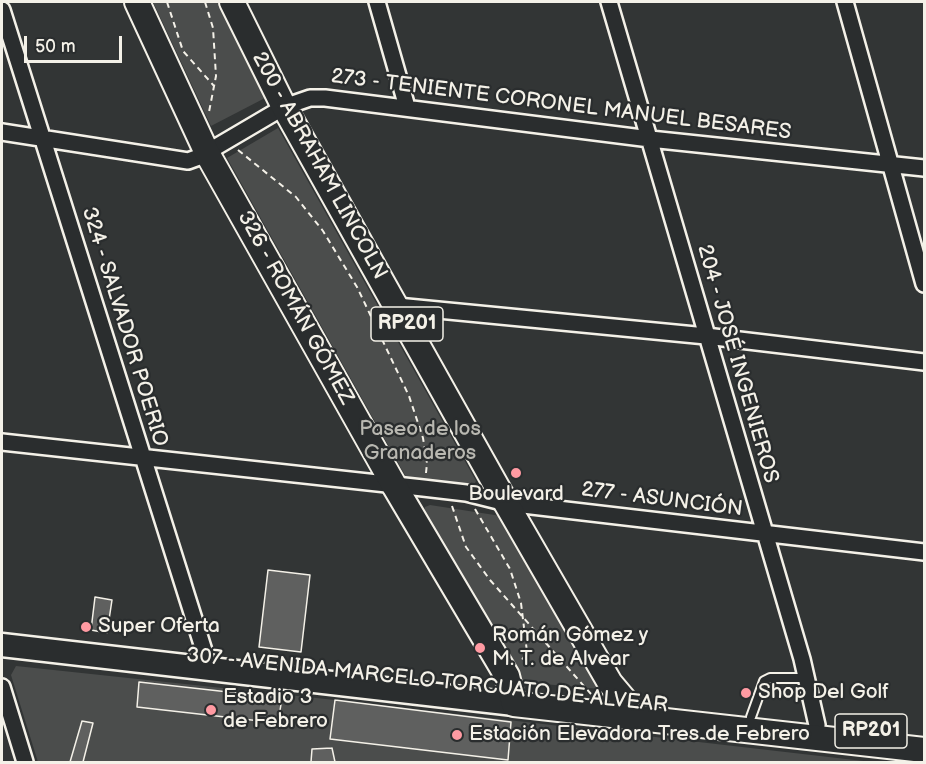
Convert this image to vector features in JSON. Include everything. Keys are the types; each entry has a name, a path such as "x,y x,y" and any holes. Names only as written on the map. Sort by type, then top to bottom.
{"main road":[{"name":"326 - ROMÁN GÓMEZ","path":"137,2 395,487 511,690"},
{"name":"200 - ABRAHAM LINCOLN","path":"232,2 284,107 506,503 610,683 626,702"},
{"name":"307 - AVENIDA MARCELO TORCUATO DE ALVEAR","path":"2,632 27,637 751,717 924,750"},
{"name":"307 - AVENIDA MARCELO TORCUATO DE ALVEAR","path":"2,645 511,690 816,731 924,736"}],"street":[{"path":"377,2 407,107"},
{"name":"204 - JOSÉ INGENIEROS","path":"609,2 806,678 816,731"},
{"path":"844,2 892,164 924,284"},
{"name":"324 - SALVADOR POERIO","path":"2,10 206,657"},
{"name":"273 - TENIENTE CORONEL MANUEL BESARES","path":"2,132 188,161 210,142 284,107 317,98 407,107 650,140 924,168"},
{"path":"397,306 706,336 924,362"},
{"name":"277 - ASUNCIÓN","path":"2,442 466,493 506,503 924,552"},
{"path":"2,687 25,762"}],"lane":[{"path":"751,717 764,681 770,678 806,678"}],"path":[{"path":"167,2 183,51 214,87"},
{"path":"205,2 213,28 214,87 210,142 296,196 323,231 357,287 409,396 428,463 423,488"},
{"path":"449,491 454,517 466,547 524,619 594,699"},
{"path":"466,493 510,569 524,619 527,652 518,667 511,690"}],"green space":[{"path":"153,2 222,2 265,98 211,126"},
{"name":"Paseo de los Granaderos","path":"278,128 476,481 472,489 406,477 227,158"},
{"name":"Paseo de los Granaderos","path":"430,505 501,516 601,689 520,682 424,511 425,507"},
{"path":"16,666 872,762 38,762 11,675"}],"building":[{"path":"268,570 310,575 301,652 259,647"},
{"path":"95,597 112,600 107,633 91,630"},
{"path":"139,682 282,698 278,723 137,707"},
{"path":"335,700 511,722 508,760 330,739"},
{"path":"82,721 93,723 83,762 70,762"},
{"path":"332,748 335,762 311,762 312,749"}],"place":[{"name":"Boulevard","path":"516,473"},
{"name":"Super Oferta","path":"86,627"},
{"name":"Román Gómez y M. T. de Alvear","path":"480,648"},
{"name":"Shop Del Golf","path":"746,693"},
{"name":"Estadio 3 de Febrero","path":"211,710"},
{"name":"Estación Elevadora Tres de Febrero","path":"457,735"}]}
